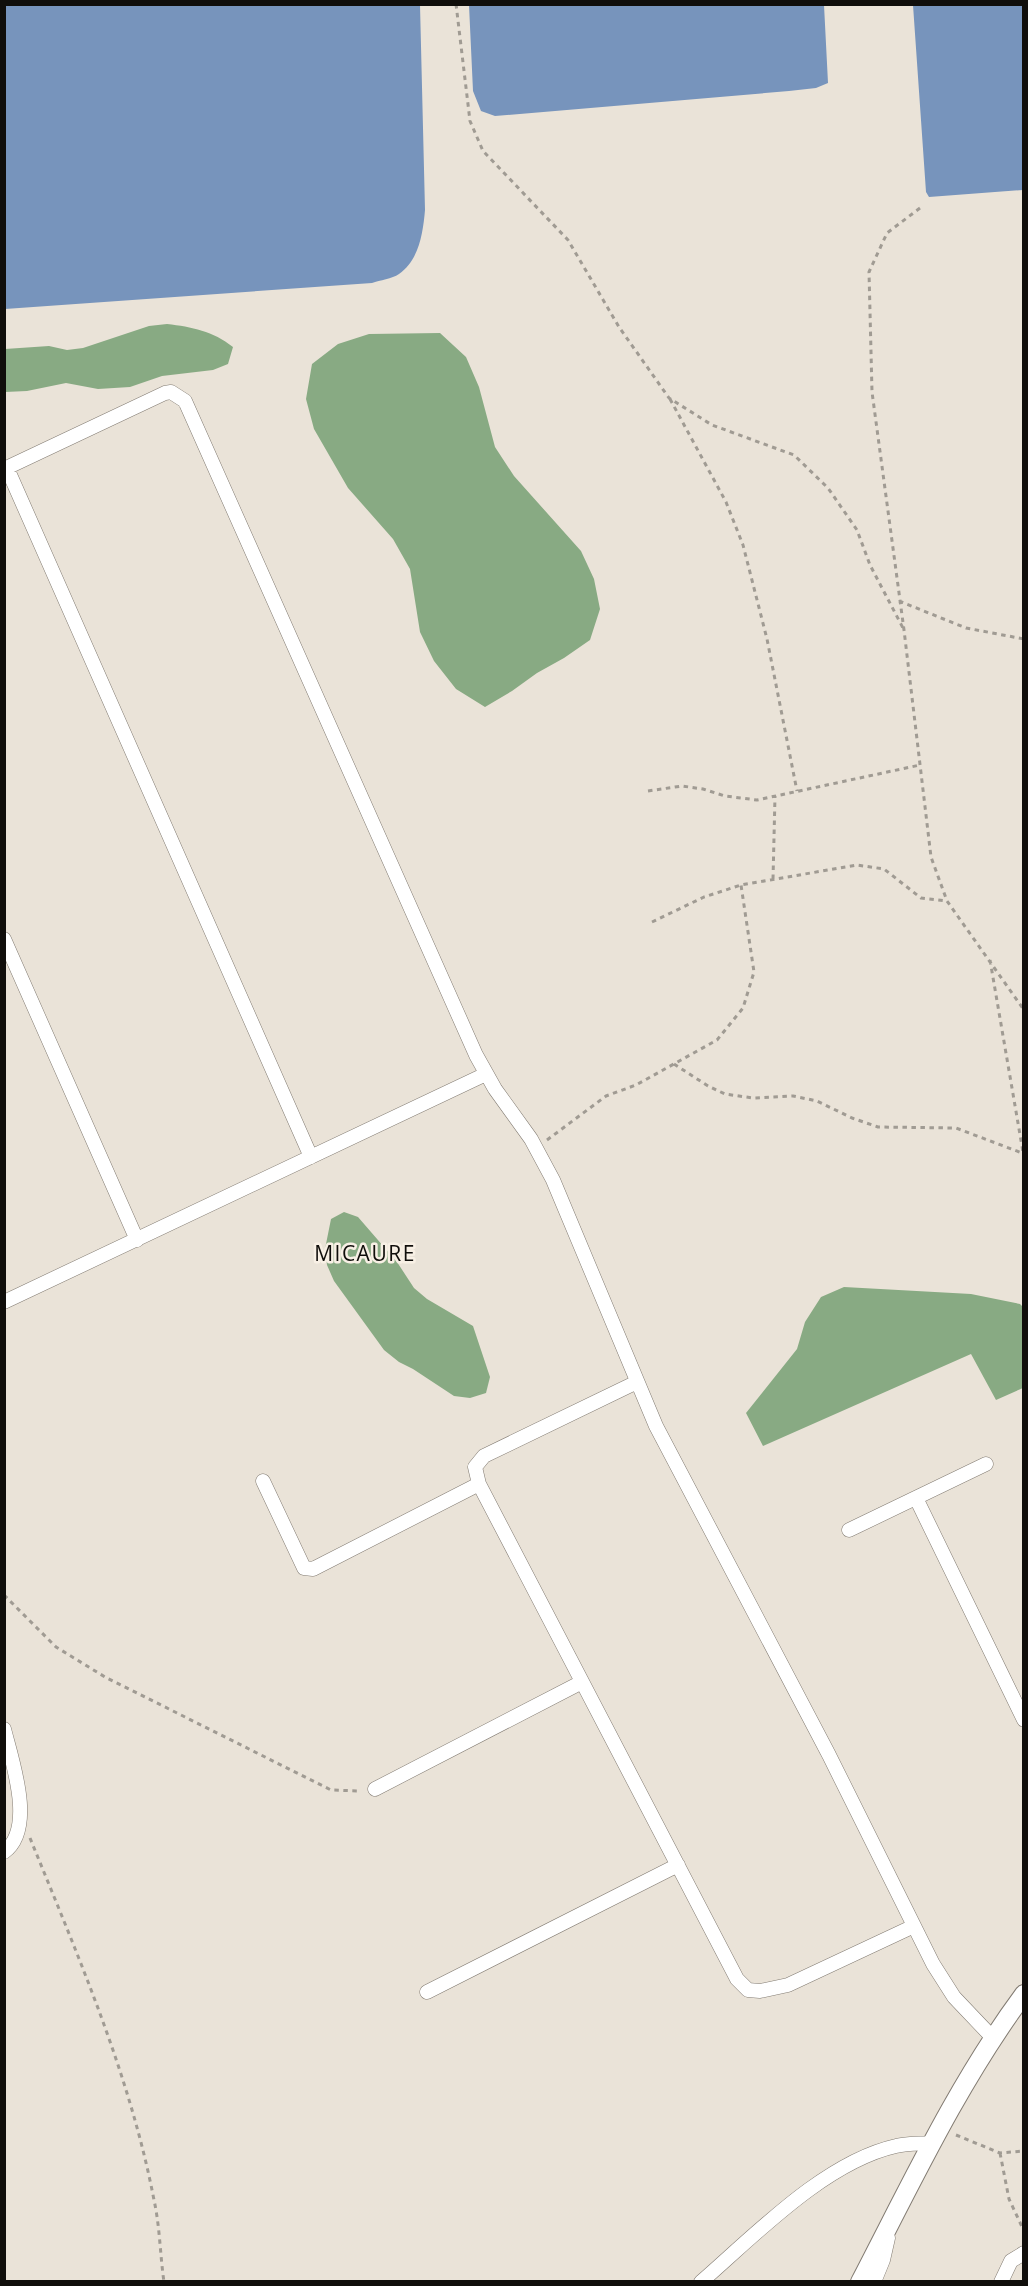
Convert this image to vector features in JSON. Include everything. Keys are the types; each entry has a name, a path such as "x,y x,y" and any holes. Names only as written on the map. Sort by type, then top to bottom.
{"street":[{"path":"311,1157 6,469 165,393 171,392 185,401 476,1055 486,1074 536,1148 553,1180 656,1426 829,1755 933,1964 954,1996 992,2037"},
{"path":"4,939 137,1240"},
{"path":"4,1302 486,1074"},
{"path":"637,1382 484,1456 475,1467 479,1484 737,1979 748,1990 760,1991 788,1985 914,1926"},
{"path":"849,1530 986,1464"},
{"path":"263,1481 304,1568 308,1570 479,1484"},
{"path":"916,1498 1023,1720"},
{"path":"375,1790 582,1682"},
{"path":"4,1729 16,1777 21,1817 18,1837 4,1852"},
{"path":"427,1992 678,1865"},
{"path":"860,2282 992,2037 1023,1994"},
{"path":"701,2282 798,2198 834,2173 896,2146 937,2136"},
{"path":"874,2282 883,2260 892,2219"},
{"path":"1001,2282 1011,2261 1023,2253"}],"path":[{"path":"456,4 470,121 483,151 568,240 619,327 669,398 726,502 743,544 767,639 797,791"},
{"path":"920,208 887,233 869,272 872,392 931,857 947,901 989,958 1023,1010"},
{"path":"669,398 712,425 794,455 828,488 856,530 870,565 904,630"},
{"path":"899,601 966,628 1023,639"},
{"path":"648,791 682,786 757,800 920,765"},
{"path":"773,879 775,796"},
{"path":"652,922 704,897 741,885 857,865 884,869 921,898 947,901"},
{"path":"536,1148 606,1096 636,1085 717,1040 743,1008 754,972 751,938 741,885"},
{"path":"989,958 1023,1158"},
{"path":"674,1064 725,1094 753,1098 793,1095 817,1101 852,1118 878,1127 956,1128 1022,1153"},
{"path":"4,1595 56,1647 105,1677 331,1790 352,1792 375,1790"},
{"path":"21,1817 89,1981 132,2110 155,2201 164,2282"},
{"path":"937,2136 1000,2153 1023,2151"},
{"path":"1000,2153 1009,2199 1023,2230"}],"green space":[{"path":"167,324 202,331 218,337 233,347 228,364 213,370 162,376 130,387 98,389 66,383 27,391 5,392 5,349 49,346 67,350 83,348 149,326"},
{"path":"440,333 466,357 479,387 495,447 514,476 581,551 594,579 600,609 590,640 485,707 456,689 434,661 420,632 410,569 393,539 348,488 314,429 306,399 312,364 338,344 369,334"},
{"path":"344,1212 358,1217 397,1262 414,1288 427,1299 473,1326 490,1377 486,1393 470,1398 454,1396 384,1350 334,1281 327,1265 325,1249 331,1219"},
{"path":"844,1287 971,1294 1020,1304 1024,1308 1023,1388 996,1400 971,1354 763,1446 746,1413 797,1349 805,1322 821,1297"}],"water":[{"path":"5,4 420,5 425,210 419,245 411,261 396,276 372,283 5,309"},
{"path":"469,5 824,5 828,83 816,88 789,91 495,116 481,111 473,91"},
{"path":"913,5 1023,5 1023,190 929,197 926,192"}],"district":[{"name":"MICAURE","path":"365,1254"}]}
